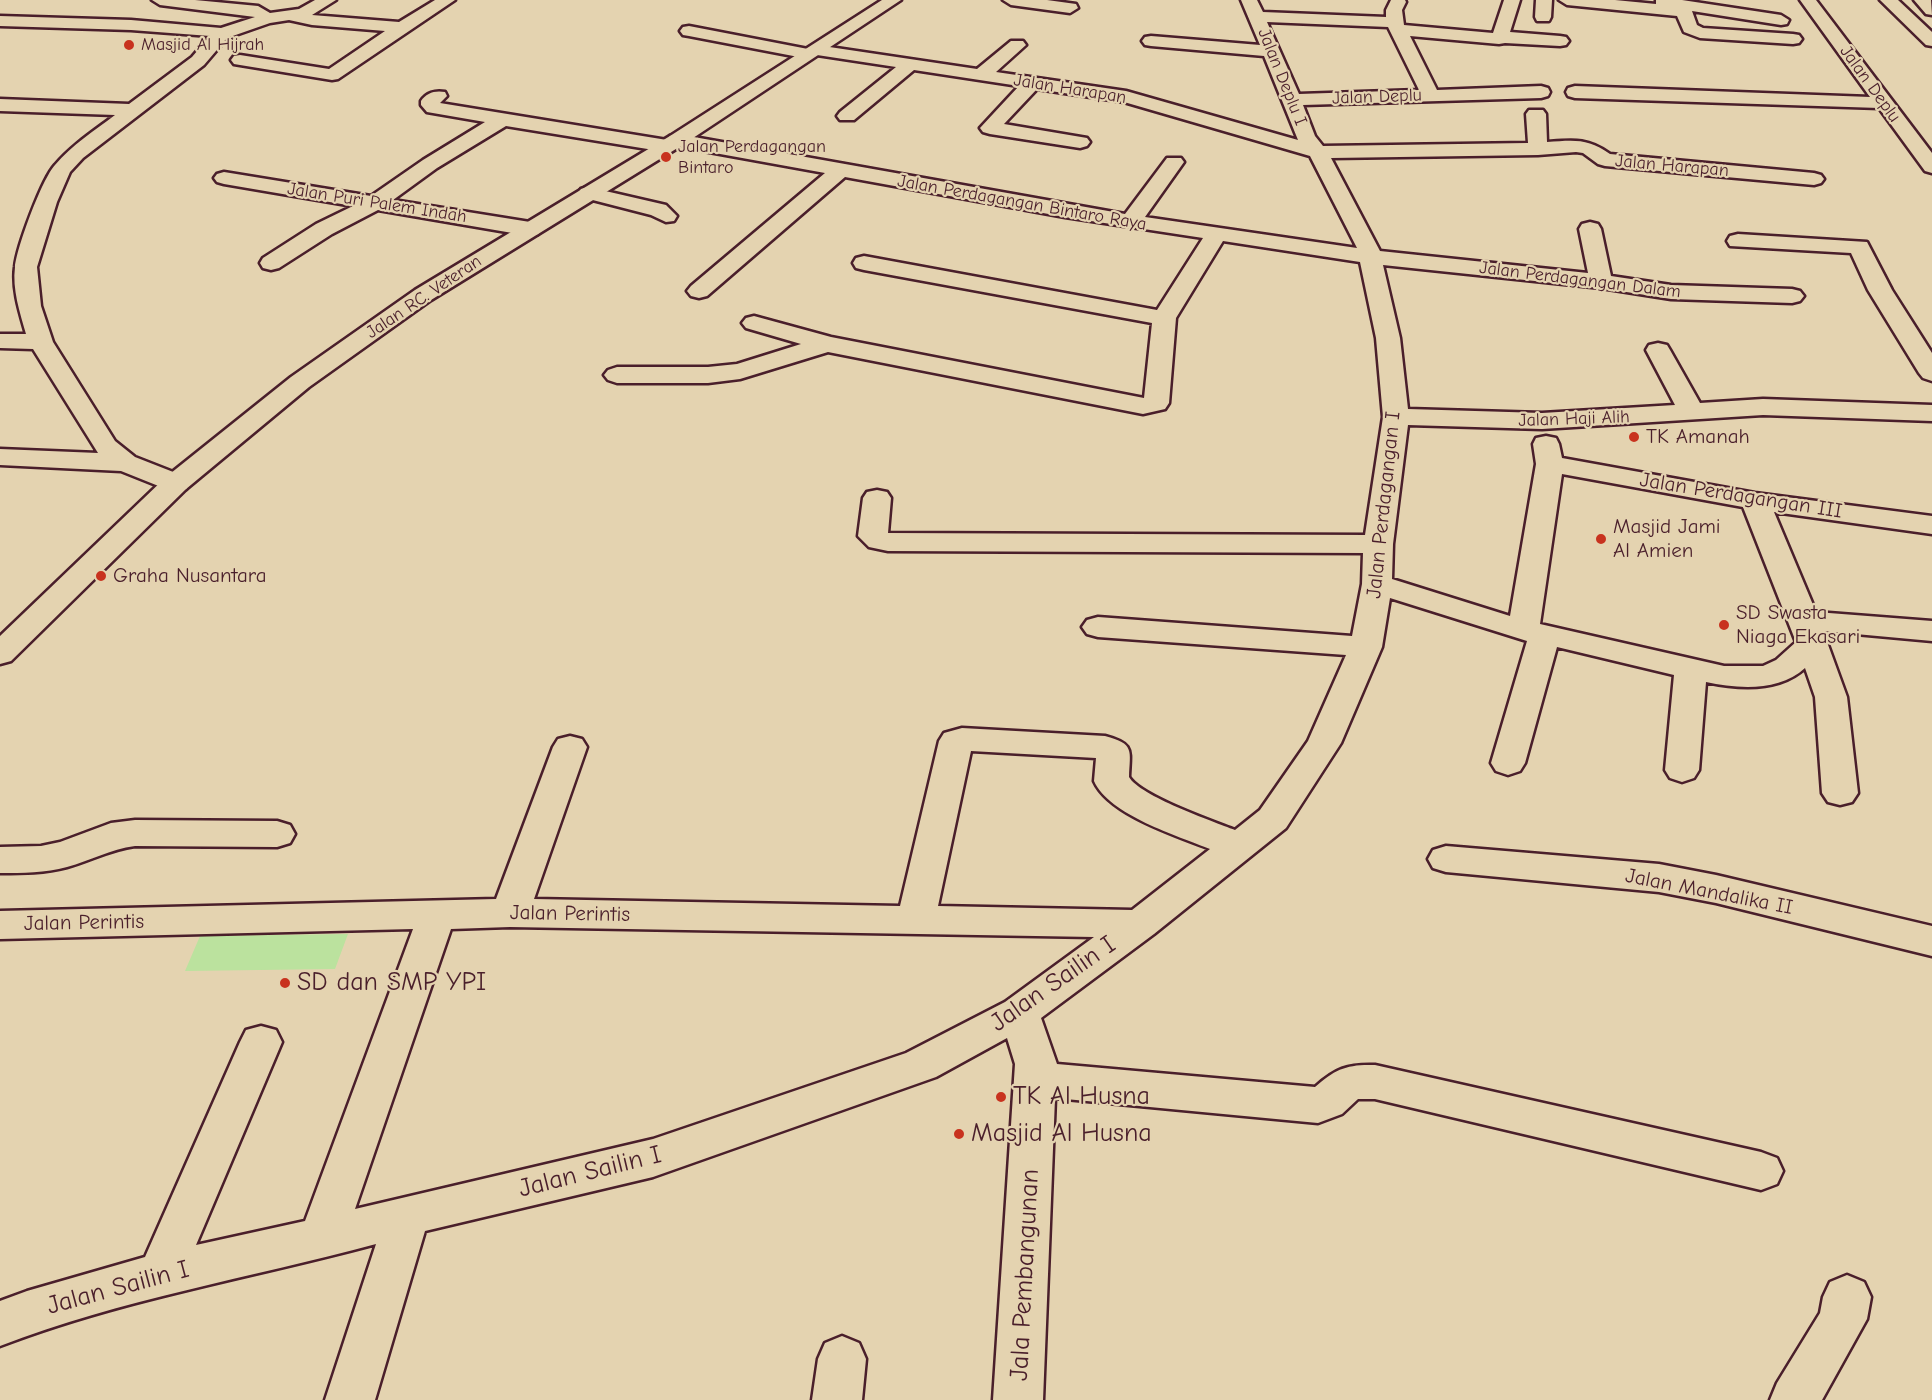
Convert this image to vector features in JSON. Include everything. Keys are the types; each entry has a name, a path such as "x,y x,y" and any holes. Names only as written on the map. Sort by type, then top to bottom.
{"main road":[{"path":"160,0 209,8 258,11 267,18"},
{"path":"294,16 328,0"},
{"path":"240,60 332,75 402,27 447,0"},
{"name":"Jalan RC. Veteran","path":"0,654 176,483 300,382 423,295 671,143 893,0"},
{"path":"1011,0 1070,8"},
{"path":"1396,26 1394,10 1399,0"},
{"path":"1500,37 1512,0"},
{"path":"1567,0 1684,12 1692,30 1735,36 1793,39"},
{"path":"1646,0 1828,27"},
{"name":"Jalan Deplu","path":"1808,0 1932,167"},
{"path":"1888,0 1932,41"},
{"path":"1922,0 1932,10"},
{"path":"1248,4 1500,39 1500,37 1560,41"},
{"name":"Jalan Deplu I","path":"1248,4 1292,100 1306,138 1318,152"},
{"path":"125,463 105,446 41,342 29,306 26,267 46,202 61,170 76,154 198,61 221,34 267,18 294,16 312,20 402,27"},
{"path":"0,21 131,25 212,31 221,34"},
{"name":"Jalan Deplu","path":"1292,100 1431,96 1396,26"},
{"path":"689,31 809,54"},
{"path":"1151,41 1270,51"},
{"path":"981,75 1017,45"},
{"path":"724,46 809,54"},
{"name":"Jalan Harapan","path":"809,54 910,65 1126,97 1318,152 1538,149 1576,146 1592,149 1605,160 1814,179"},
{"path":"847,116 910,65"},
{"path":"1033,82 990,128 1080,142"},
{"path":"1431,96 1541,92"},
{"path":"1575,92 1883,103"},
{"name":"Jalan Perdagangan Bintaro Raya","path":"438,96 430,101 430,105 434,108 502,120 671,143 1130,222 1370,257"},
{"path":"0,105 132,110"},
{"path":"1536,114 1538,149"},
{"path":"271,264 324,229 375,203 430,164 502,120"},
{"path":"1318,152 1368,246 1370,257"},
{"path":"1130,222 1174,162"},
{"path":"699,291 840,171"},
{"name":"Jalan Puri Palem Indah","path":"224,178 530,229"},
{"path":"588,193 658,210 666,216"},
{"path":"1590,230 1601,281"},
{"path":"754,324 828,344 1147,406 1156,403 1164,318 1216,235"},
{"path":"1738,241 1859,247 1880,290 1932,373"},
{"name":"Jalan Perdagangan Dalam","path":"1370,257 1601,281 1671,292 1792,296"},
{"name":"Jalan Perdagangan I","path":"1140,924 1272,819 1324,743 1366,647 1377,584 1378,544 1396,417 1388,338 1370,257"},
{"path":"864,262 1164,318"},
{"path":"3,265 26,267"},
{"path":"0,341 41,342"},
{"path":"617,375 708,375 740,371 828,344"},
{"path":"1658,350 1692,413"},
{"name":"Jalan Haji Alih","path":"1396,417 1542,421 1782,407 1932,413"},
{"path":"1508,763 1534,632 1550,464 1542,421"},
{"path":"0,457 125,463 176,483"},
{"name":"Jalan Perdagangan III","path":"1550,464 1755,501 1932,525"},
{"path":"877,498 873,536 879,541 888,542 1378,544"},
{"path":"1755,501 1831,697 1840,793"},
{"path":"1377,584 1534,632 1724,676 1768,676 1787,667 1807,633"},
{"path":"1098,627 1366,647"},
{"path":"1807,633 1932,631"},
{"path":"1682,770 1691,670"},
{"path":"916,920 956,741 962,739 1105,747 1114,752 1111,780 1114,786 1143,805 1239,846"},
{"path":"510,913 570,747"},
{"path":"0,860 66,854 111,837 135,833 277,834"},
{"name":"Jalan Mandalika II","path":"1446,859 1659,878 1716,889 1932,941"},
{"name":"Jalan Perintis","path":"0,925 510,913 1140,924"},
{"path":"322,1238 437,915"},
{"name":"Jalan Sailin I","path":"0,1324 27,1313 161,1274 322,1238 407,1215 653,1158 921,1065 1020,1013 1140,924"},
{"name":"Jala Pembangunan","path":"1018,1400 1036,1079 1036,1064 1020,1013"},
{"path":"161,1274 261,1042"},
{"path":"1036,1079 1318,1105 1333,1099 1342,1087 1355,1082 1375,1082 1761,1171"},
{"path":"350,1400 407,1215"},
{"path":"1795,1400 1843,1319 1848,1298"}],"green space":[{"path":"348,934 335,969 185,971 200,936"}],"place":[{"name":"Masjid Al Hijrah","path":"129,45"},
{"name":"Jalan Perdagangan Bintaro","path":"666,157"},
{"name":"TK Amanah","path":"1634,437"},
{"name":"Masjid Jami Al Amien","path":"1601,539"},
{"name":"Graha Nusantara","path":"101,576"},
{"name":"SD Swasta Niaga Ekasari","path":"1724,625"},
{"name":"SD dan SMP YPI","path":"285,983"},
{"name":"TK Al Husna","path":"1001,1097"},
{"name":"Masjid Al Husna","path":"959,1134"}]}
